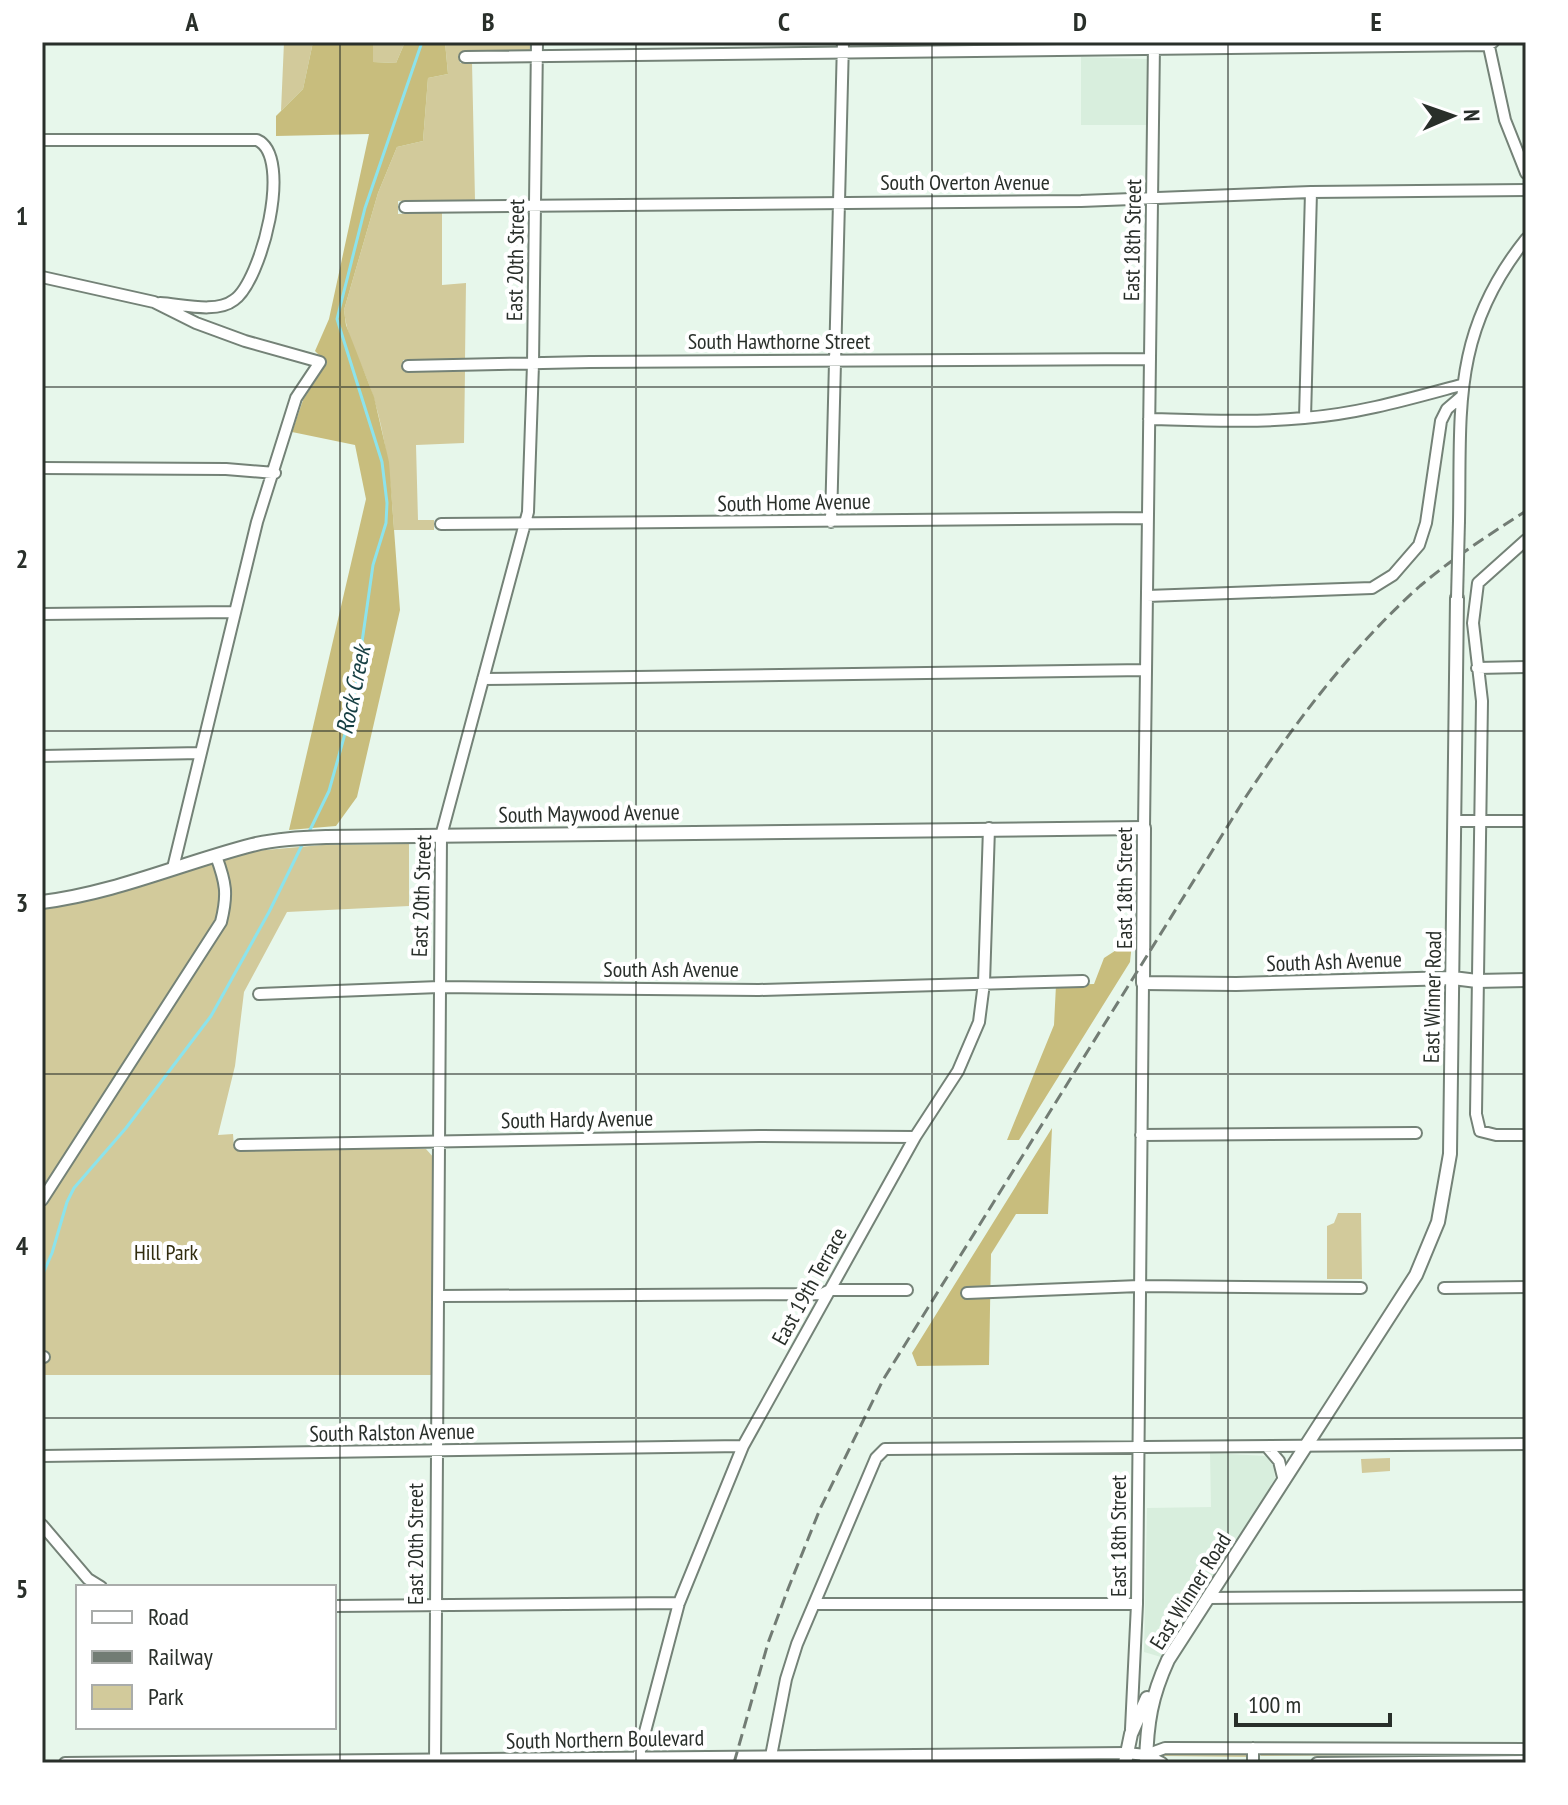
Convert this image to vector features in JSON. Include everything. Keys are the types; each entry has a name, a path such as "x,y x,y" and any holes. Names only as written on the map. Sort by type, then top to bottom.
{"street":[{"name":"East 20th Street","path":"435,1762 441,836 528,512 537,42"},
{"path":"465,57 843,47 1490,43 1505,120 1526,173"},
{"name":"East 18th Street","path":"1131,1734 1137,1604 1154,45"},
{"path":"831,522 843,47"},
{"path":"42,140 261,142 270,151 274,189 267,233 247,282 236,299 223,305 154,302 42,277"},
{"name":"South Overton Avenue","path":"405,207 1081,201 1311,192 1526,190"},
{"path":"1305,418 1311,192"},
{"name":"East Winner Road","path":"1146,1759 1147,1726 1155,1690 1168,1660 1416,1275 1438,1222 1450,1154 1461,385 1473,331 1494,283 1526,239"},
{"path":"154,302 196,323 245,341 320,362 296,398 275,473 257,522 173,868"},
{"name":"South Hawthorne Street","path":"408,366 1150,359"},
{"path":"1149,419 1256,421 1305,418 1378,407 1461,385"},
{"path":"1147,596 1372,588 1393,575 1419,545 1426,523 1441,421 1447,409 1461,397"},
{"path":"42,468 226,469 275,473"},
{"name":"South Home Avenue","path":"441,524 1147,518"},
{"path":"1526,540 1478,583 1473,623 1482,701 1476,1114 1480,1131 1496,1135 1526,1135"},
{"path":"42,614 235,612"},
{"path":"1477,668 1526,667"},
{"path":"483,679 1146,670"},
{"path":"42,756 201,753"},
{"path":"1455,821 1526,821"},
{"name":"East 19th Terrace","path":"638,1761 679,1603 743,1446 915,1137 958,1071 971,1044 979,1022 984,983 989,828"},
{"name":"South Maywood Avenue","path":"42,902 102,892 173,868 279,840 1144,828"},
{"path":"42,1200 221,922 226,902 226,882 216,856"},
{"name":"South Ash Avenue","path":"1143,983 1236,984 1453,978 1526,980"},
{"name":"South Ash Avenue","path":"259,994 439,987 759,990 1083,981"},
{"path":"1141,1135 1416,1133"},
{"name":"South Hardy Avenue","path":"240,1145 759,1136 915,1137"},
{"path":"967,1293 1139,1286 1361,1288"},
{"path":"1444,1288 1526,1287"},
{"path":"438,1296 822,1294 830,1290 907,1290"},
{"path":"771,1756 786,1679 797,1644 876,1458 889,1448 1526,1444"},
{"name":"South Ralston Avenue","path":"42,1456 743,1446"},
{"path":"1267,1447 1279,1461 1284,1481"},
{"path":"42,1525 88,1579 98,1585"},
{"path":"1209,1598 1526,1596"},
{"path":"336,1606 679,1603"},
{"path":"815,1604 1137,1604"},
{"name":"East Winner Road","path":"1126,1758 1131,1734 1148,1696 1155,1690"},
{"name":"South Northern Boulevard","path":"1146,1759 1165,1748 1526,1749"},
{"path":"1253,1748 1253,1763"},
{"path":"1402,1748 1402,1762"},
{"name":"South Northern Boulevard","path":"65,1763 638,1761 771,1756 823,1759 1126,1758 1162,1763"},
{"path":"1317,1763 1526,1761"}],"shaded area":[{"path":"313,42 373,42 373,62 396,63 405,42 445,42 448,74 428,78 423,141 397,147 378,193 344,310 346,325 374,397 389,462 400,610 357,797 336,826 289,830 366,499 355,445 292,432 303,400 327,363 315,351 329,319 369,134 276,136 276,116 303,89"},
{"path":"1081,57 1147,59 1146,125 1081,125"},
{"path":"1133,933 1130,962 1019,1140 1007,1140 1054,1025 1056,985 1094,984 1104,958 1121,947 1124,934"},
{"path":"1052,1128 1048,1214 1016,1214 991,1254 989,1365 917,1366 912,1353"},
{"path":"1210,1453 1267,1456 1273,1462 1275,1479 1161,1657 1144,1652 1147,1508 1211,1507"}],"green space":[{"path":"284,42 313,42 303,89 281,111"},
{"path":"373,42 405,42 396,63 373,62"},
{"path":"445,42 533,42 533,46 528,51 459,54 460,63 472,62 475,200 398,201 398,214 442,212 442,285 466,283 465,359 403,360 404,372 465,371 464,443 416,445 418,520 434,520 434,530 394,530 382,431 344,310 378,193 397,147 423,141 428,78 448,74"},
{"name":"Hill Park","path":"409,844 409,906 287,912 244,992 235,1066 218,1135 233,1134 234,1148 426,1149 434,1158 431,1375 42,1375 42,906 253,851 322,845"},
{"path":"1338,1213 1361,1213 1362,1279 1327,1279 1327,1226 1334,1223"},
{"path":"1390,1458 1390,1471 1362,1473 1361,1459"},
{"path":"1261,1752 1397,1753 1261,1756"},
{"path":"1166,1753 1249,1754 1246,1757 1163,1756"}],"waterway":[{"name":"Rock Creek","path":"308,834 329,791 353,705 373,565 386,523 382,462 337,319 365,208 422,42"},
{"name":"Rock Creek","path":"42,1276 74,1188 126,1128 211,1016 269,912 304,841"}],"railway":[{"path":"734,1763 768,1643 788,1589 820,1509 883,1380 1247,795 1327,685 1395,609 1445,566 1526,511"}]}
